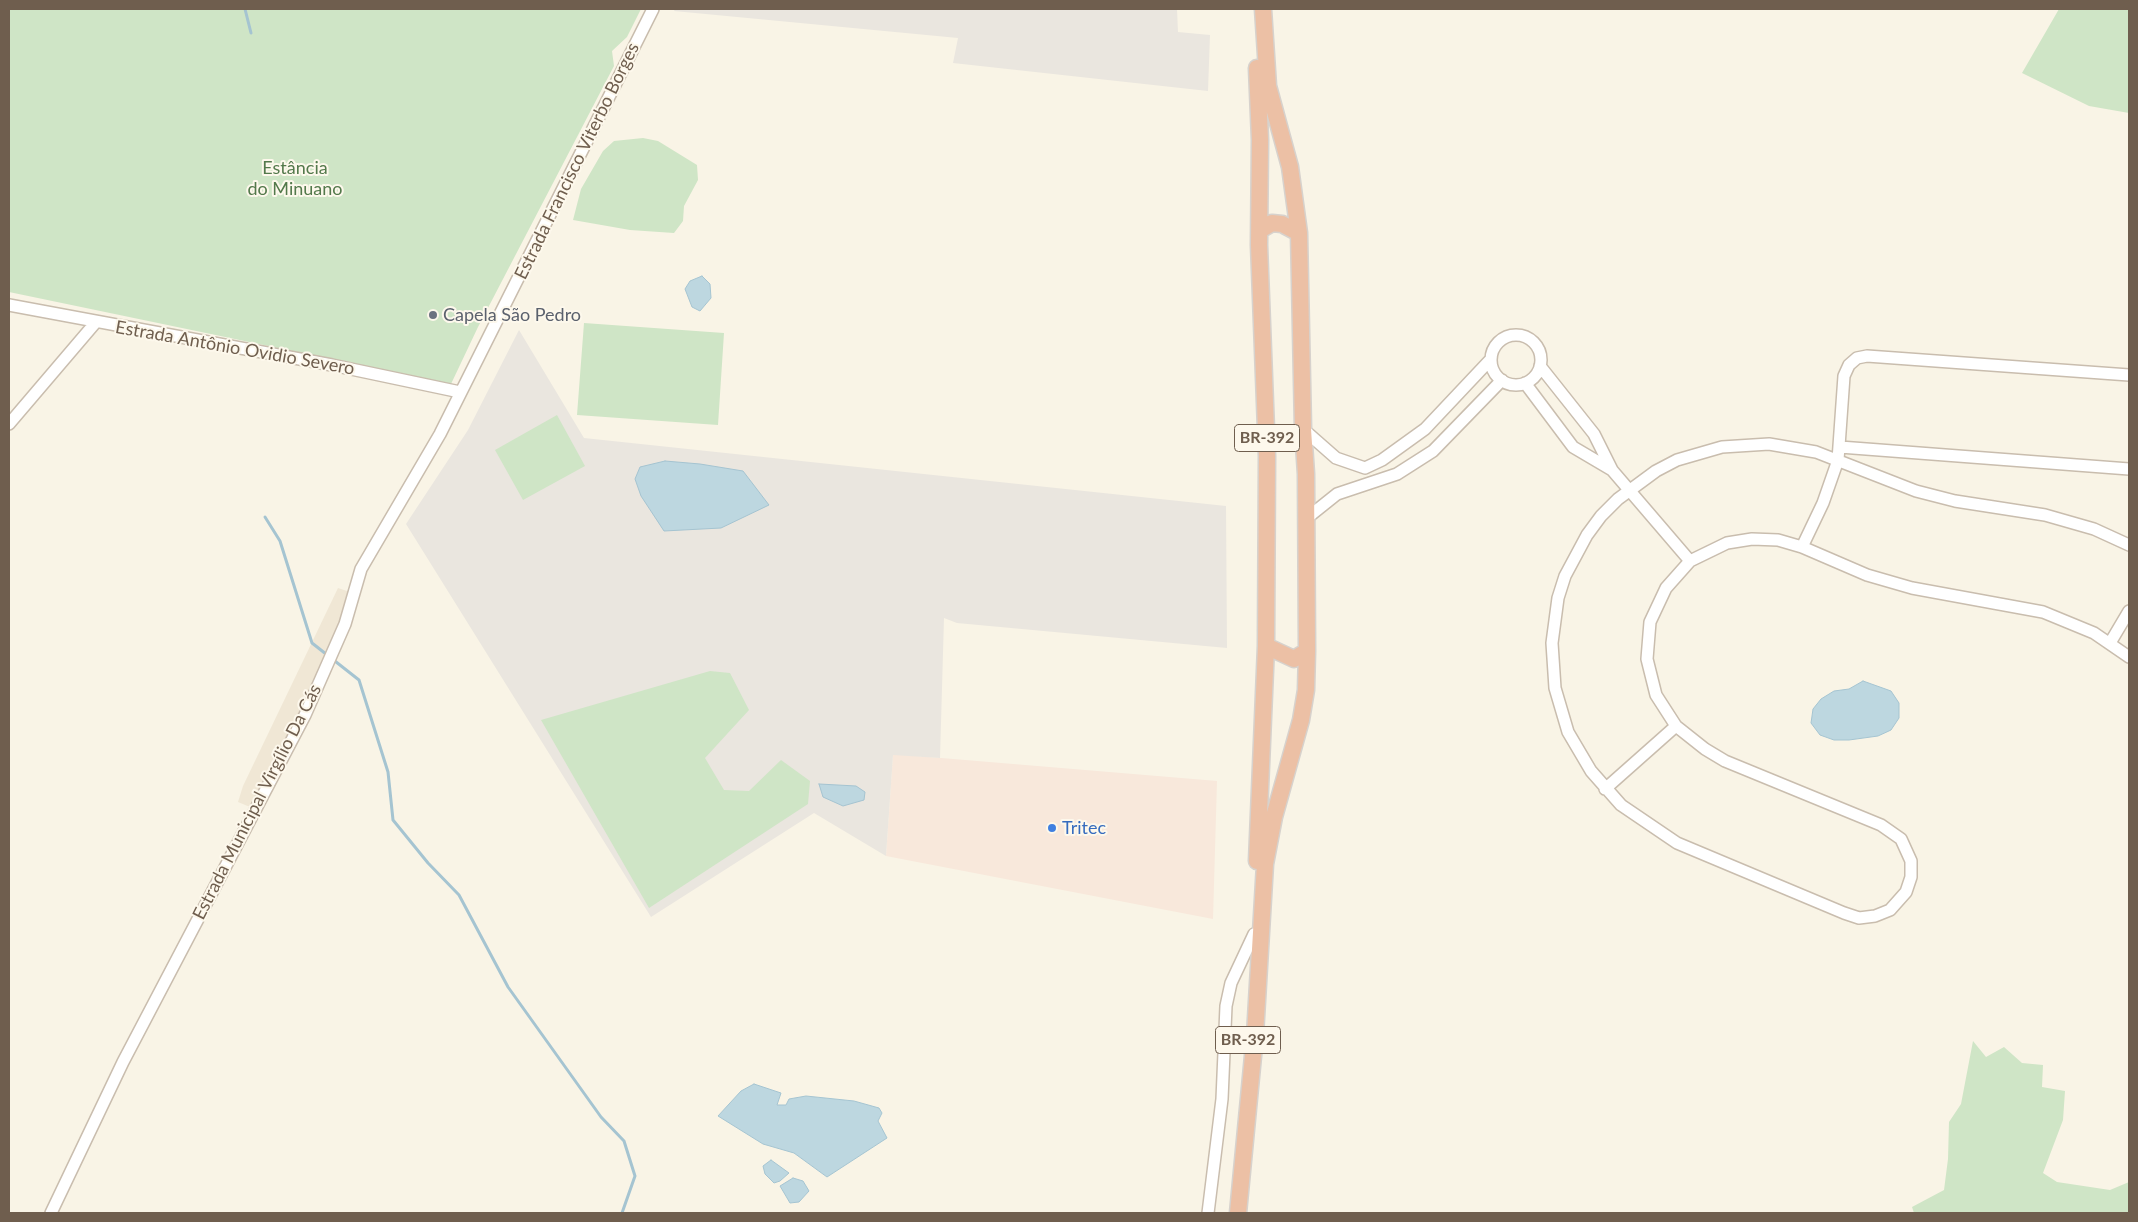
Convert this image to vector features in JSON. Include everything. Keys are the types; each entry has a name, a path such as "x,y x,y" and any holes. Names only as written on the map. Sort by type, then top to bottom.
{"highway":[{"name":"BR-392","path":"1231,1213 1243,1110 1254,934 1266,646 1267,447 1260,230 1260,140 1254,9"},
{"name":"BR-392","path":"1238,1213 1255,1035 1264,864 1300,720 1306,690 1307,651 1307,518 1303,429 1299,233 1290,167 1268,86 1263,9"},
{"path":"1260,230 1272,224 1282,224 1299,233"},
{"path":"1266,646 1294,659 1307,651"}],"street":[{"name":"Estrada Francisco Viterbo Borges","path":"460,392 513,291 653,9"},
{"name":"Estrada Antônio Ovidio Severo","path":"9,305 332,365 460,392"},
{"path":"9,424 96,322"},
{"path":"1303,429 1336,458 1364,468 1382,460 1425,429 1491,359 1494,348 1502,339 1519,335 1535,343 1540,354 1540,366 1535,376 1525,383 1513,384 1502,380 1494,371 1491,359"},
{"path":"1802,547 1824,503 1838,460 1845,372 1852,362 1862,356 2129,375"},
{"path":"1540,366 1594,434 1612,470 1690,561"},
{"path":"1307,518 1337,494 1397,474 1433,451 1502,380"},
{"path":"1525,383 1573,447 1612,470"},
{"name":"Estrada Municipal Virgílio Da Cás","path":"51,1213 123,1062 199,913 305,715 345,624 361,569 440,434 460,392"},
{"path":"2129,545 2094,529 2045,515 1962,502 1916,491 1880,479 1816,452 1769,444 1722,447 1677,460 1656,471 1629,490 1601,516 1575,555 1558,598 1552,643 1553,673 1560,710 1578,752 1605,789 1640,820 1677,842 1851,916 1867,918 1883,914 1902,899 1910,885 1911,861 1905,846 1895,834 1881,825 1725,761 1694,742 1676,726 1661,706 1652,683 1647,647 1650,622 1659,599 1674,578 1690,561 1715,548 1739,540 1765,539 1802,547 1845,567 1904,586 2042,612 2077,625 2110,643 2129,657"},
{"path":"1840,447 2129,469"},
{"path":"2110,643 2129,611"},
{"path":"1605,789 1676,726"},
{"path":"1208,1213 1222,1099 1226,1006 1232,983 1254,934"}],"shaded area":[{"path":"675,9 1177,9 1178,32 1210,35 1208,91 953,63 958,38 674,11"},
{"path":"519,330 584,438 1226,506 1227,648 957,623 944,618 940,758 893,755 886,856 814,813 651,917 406,524 468,430"},
{"path":"338,588 350,592 340,629 304,709 250,807 238,802 243,786"},
{"name":"Tritec","path":"893,754 1217,781 1213,919 886,856"}],"green space":[{"name":"Estância do Minuano","path":"9,9 641,9 627,37 612,51 614,66 478,327 451,384 9,292"},
{"path":"2059,9 2129,9 2129,113 2089,106 2022,73"},
{"path":"643,138 658,141 697,165 698,180 684,206 683,221 674,233 630,230 573,220 581,189 603,151 614,141"},
{"path":"584,323 724,333 718,425 577,415"},
{"path":"557,415 585,466 523,500 495,450"},
{"path":"710,671 730,673 749,710 705,758 724,790 749,791 781,760 810,781 808,804 649,908 541,720"},
{"path":"1973,1041 1986,1057 2004,1047 2022,1063 2043,1065 2042,1087 2065,1091 2063,1120 2043,1173 2057,1182 2110,1190 2129,1182 2129,1213 1914,1213 1912,1207 1944,1190 1948,1159 1949,1122 1961,1104"}],"water":[{"path":"702,276 710,284 711,298 700,311 692,307 685,289 690,281"},
{"path":"665,461 743,471 769,505 721,528 664,531 641,496 635,479 640,467"},
{"path":"1863,681 1891,691 1899,703 1899,718 1891,730 1878,736 1849,740 1834,740 1820,735 1811,723 1813,709 1821,699 1834,691 1849,689"},
{"path":"819,784 856,786 865,792 864,800 843,806 823,797"},
{"path":"754,1084 781,1093 777,1105 786,1105 789,1099 806,1096 854,1101 879,1108 882,1113 878,1121 887,1138 827,1177 794,1153 763,1144 718,1116 741,1091"},
{"path":"771,1160 789,1173 780,1181 774,1183 765,1174 763,1166"},
{"path":"793,1178 803,1181 809,1191 799,1202 790,1203 780,1186"}],"waterway":[{"path":"245,9 251,33"},
{"path":"265,517 280,541 312,643 359,680 388,772 393,820 428,863 459,895 508,987 601,1117 624,1141 635,1176 622,1213"}],"place":[{"name":"Capela São Pedro","path":"433,315"},
{"name":"Tritec","path":"1052,828"}]}
